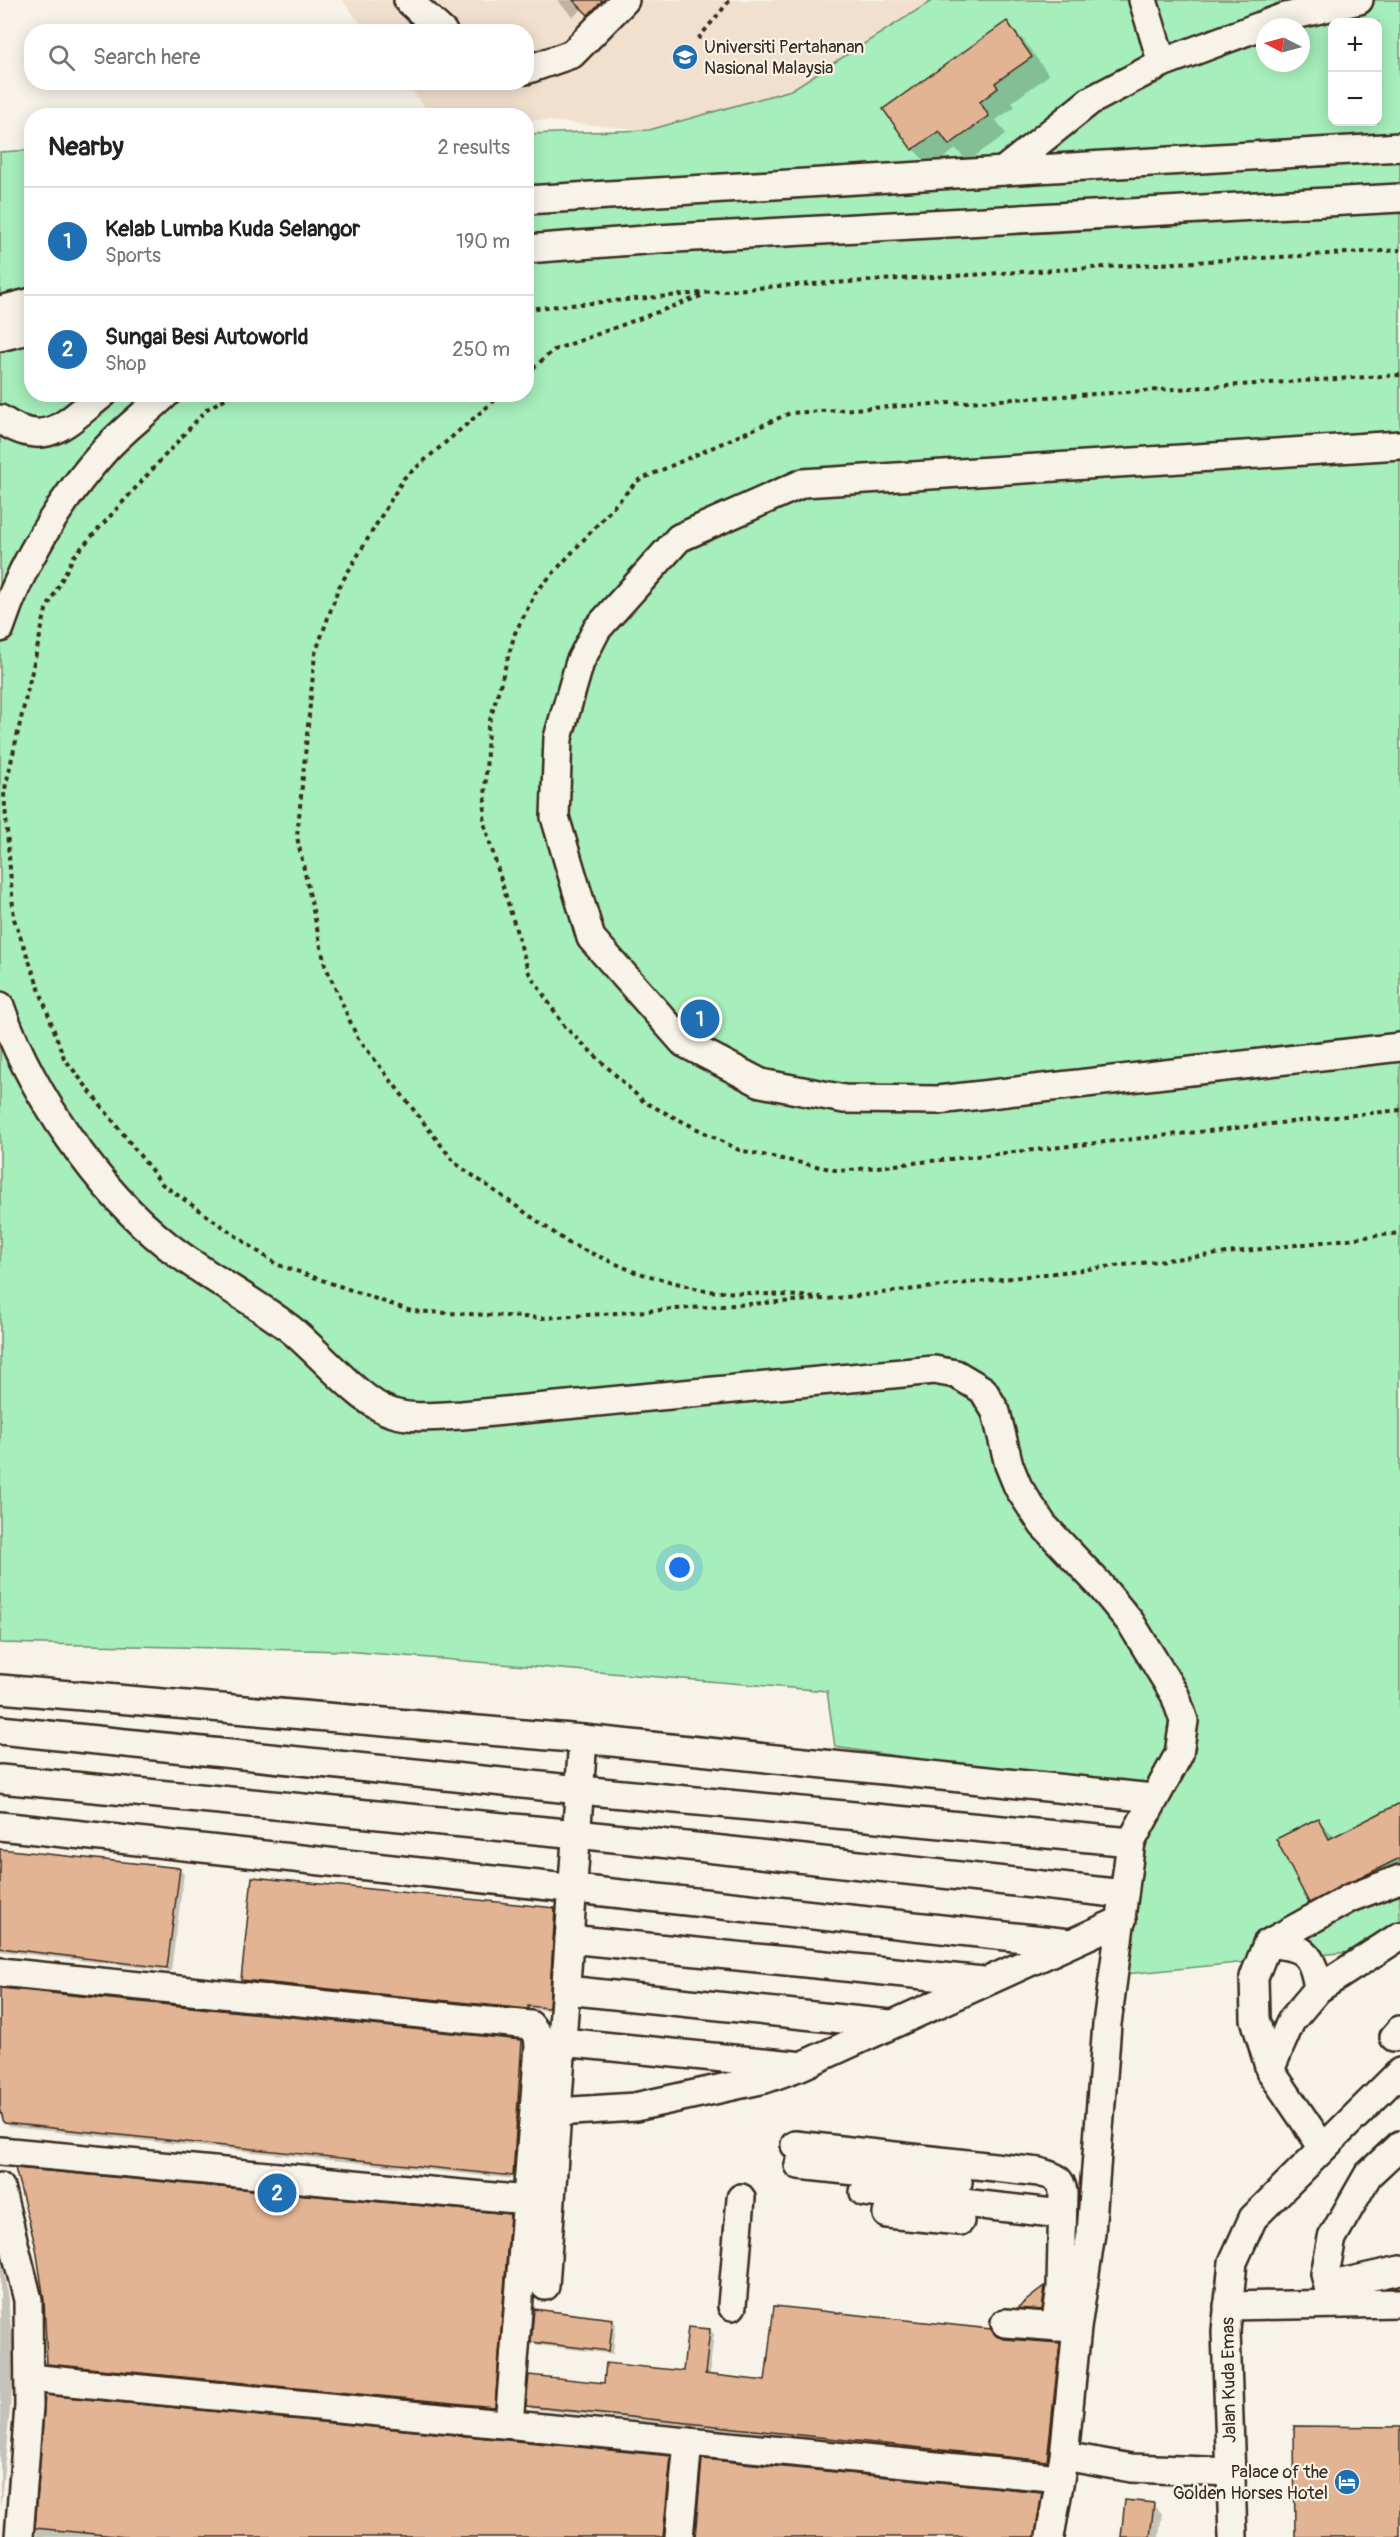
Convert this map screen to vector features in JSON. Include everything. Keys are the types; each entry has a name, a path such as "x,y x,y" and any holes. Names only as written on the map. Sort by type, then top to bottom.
{"street":[{"path":"408,0 434,24"},
{"path":"534,67 572,54 625,0"},
{"path":"1143,0 1162,63"},
{"path":"1003,171 1090,101 1162,63 1311,5 1359,0"},
{"path":"534,200 1400,147"},
{"path":"534,248 658,239 1400,198"},
{"path":"0,309 24,304"},
{"path":"0,337 24,331"},
{"path":"0,419 15,430 36,436 54,430 92,402"},
{"path":"0,628 10,597 53,519 105,450 157,402"},
{"path":"1400,445 803,483 679,538 597,629 580,662 558,738 555,817 591,938 684,1043 761,1083 844,1099 939,1100 1400,1047"},
{"path":"0,1006 14,1045 55,1118 128,1211 169,1247 290,1328 372,1402 389,1412 409,1416 462,1415 934,1370 968,1379 983,1390 996,1412 1009,1465 1018,1487 1043,1526 1098,1583 1131,1623 1175,1695 1184,1721 1179,1754 1131,1842 1107,2024 1090,2233 1066,2328"},
{"path":"0,1689 583,1739 1153,1798"},
{"path":"0,1730 580,1790 1131,1842"},
{"path":"544,2286 583,1739"},
{"path":"0,1779 577,1834 1123,1907"},
{"path":"0,1826 1070,1943"},
{"path":"1323,2148 1270,2070 1255,2019 1254,1977 1267,1944 1350,1898 1400,1879"},
{"path":"557,2112 635,2107 765,2079 801,2066 1070,1943 1123,1907"},
{"path":"1270,2070 1291,2021 1318,1989 1400,1936"},
{"path":"569,1939 987,1981"},
{"path":"1267,1944 1286,1944 1303,1950 1315,1969 1318,1989"},
{"path":"0,1972 530,2025 538,2035 539,2047 509,2424"},
{"path":"566,1989 890,2024"},
{"path":"562,2042 801,2066"},
{"name":"Jalan Kuda Emas","path":"1233,2537 1226,2331 1233,2262 1253,2218 1400,2072"},
{"path":"1331,2295 1325,2274 1332,2238 1368,2175 1400,2145"},
{"path":"0,2151 527,2200"},
{"path":"797,2155 1062,2213"},
{"path":"0,2187 7,2238 28,2300 29,2378 19,2537"},
{"path":"864,2192 1062,2213"},
{"path":"732,2306 741,2198"},
{"path":"1050,2537 1062,2467 1066,2328 1061,2288 1062,2213"},
{"path":"887,2214 1062,2213"},
{"path":"1331,2295 1400,2270"},
{"path":"1228,2306 1331,2295 1400,2303"},
{"path":"1005,2323 1066,2328"},
{"path":"29,2378 688,2442 1062,2467 1231,2472"},
{"path":"679,2537 688,2442"}],"path":[{"path":"698,39 730,0"},
{"path":"534,308 779,286 1400,250"},
{"path":"534,367 554,350 702,295 779,286"},
{"path":"1400,375 790,413 637,481 536,592 515,633 488,727 484,823 529,973 565,1027 644,1102 739,1150 840,1171 1400,1110"},
{"path":"220,402 207,409 75,556 46,610 4,793 14,919 64,1058 162,1184 276,1264 411,1311 543,1318 838,1298 1400,1233"},
{"path":"493,402 405,478 339,587 315,654 297,837 325,965 357,1037 455,1163 570,1244 635,1272 706,1291 838,1298"}],"shaded area":[{"name":"Universiti Pertahanan Nasional Malaysia","path":"342,0 933,0 791,90 649,130 534,120 534,108 426,108 412,90 534,90 534,24 361,24"}],"green space":[{"path":"933,0 1400,0 1400,1947 1126,1974 1140,1792 835,1747 827,1691 345,1651 0,1643 0,152 24,150 24,402 534,402 534,134 649,130 791,90"}],"building":[{"path":"573,0 603,0 588,15"},
{"path":"1007,21 1032,57 995,83 998,88 980,102 989,116 949,145 939,131 912,150 883,109"},
{"path":"1400,1803 1400,1858 1309,1903 1276,1839 1318,1818 1329,1839"},
{"path":"0,1849 180,1868 167,1968 0,1948"},
{"path":"252,1877 555,1908 549,2008 528,2006 528,2009 241,1980"},
{"path":"0,1988 522,2040 513,2176 4,2123 0,2108"},
{"path":"15,2168 510,2214 495,2407 47,2364 44,2300 36,2248"},
{"path":"1045,2286 1042,2310 1017,2308"},
{"path":"774,2306 991,2329 996,2336 1004,2339 1060,2343 1047,2461 526,2406 529,2375 604,2383 606,2363 683,2371 688,2327 710,2329 705,2374 765,2381"},
{"path":"534,2309 613,2319 609,2351 531,2342"},
{"path":"45,2395 671,2456 663,2537 125,2537 35,2528"},
{"name":"Palace of the Golden Horses Hotel","path":"1294,2426 1400,2427 1400,2537 1295,2537"},
{"path":"702,2459 1042,2492 1035,2537 695,2537"},
{"path":"1125,2500 1154,2503 1150,2537 1121,2537"}],"place":[{"name":"Universiti Pertahanan Nasional Malaysia","path":"685,57"},
{"name":"Kelab Lumba Kuda Selangor","path":"700,1019"},
{"name":"Sungai Besi Autoworld","path":"277,2193"},
{"name":"Palace of the Golden Horses Hotel","path":"1347,2482"}]}
